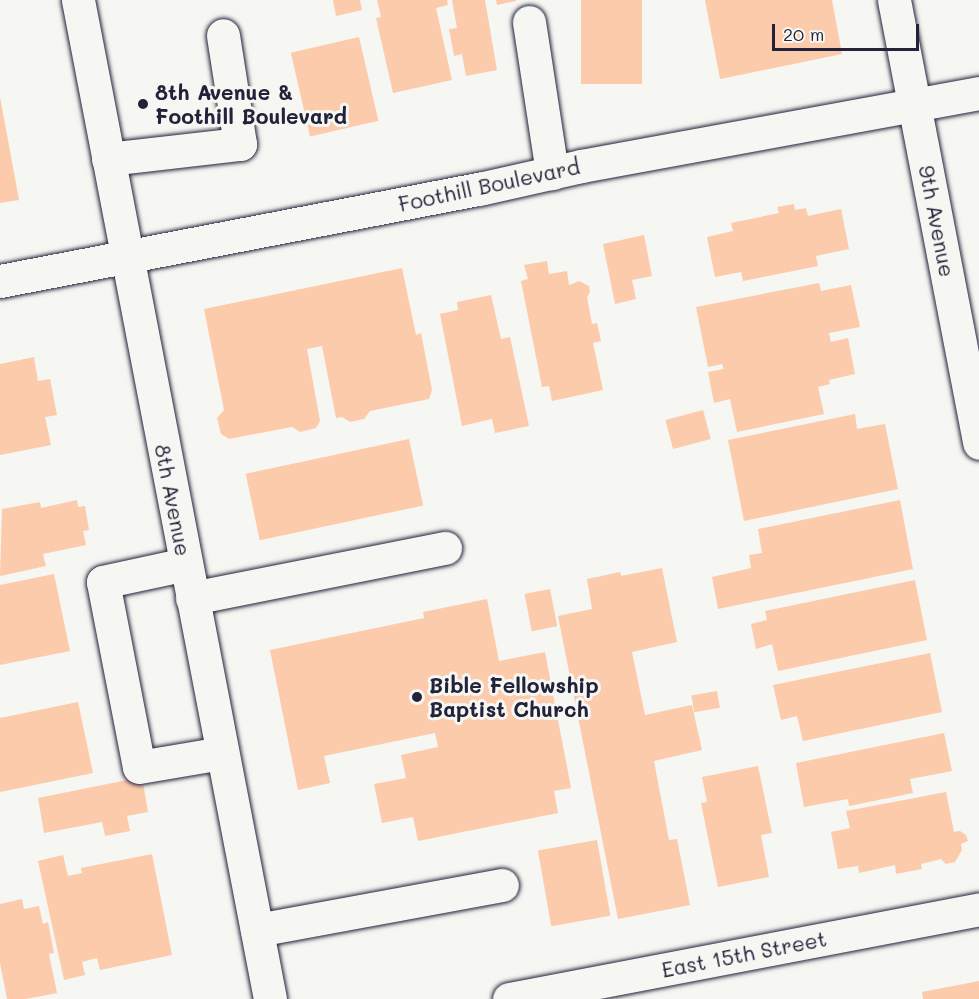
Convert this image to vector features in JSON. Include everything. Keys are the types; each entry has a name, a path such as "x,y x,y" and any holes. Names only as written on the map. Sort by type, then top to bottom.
{"street":[{"name":"8th Avenue","path":"78,0 270,999"},
{"name":"9th Avenue","path":"894,0 979,443"},
{"path":"529,22 552,173"},
{"path":"108,159 240,144 223,35"},
{"name":"Foothill Boulevard","path":"0,281 552,173 979,93"},
{"path":"192,598 445,548"},
{"path":"186,564 104,582 110,617 139,767 222,753"},
{"path":"257,930 502,885"},
{"name":"East 15th Street","path":"509,999 979,909"}],"building":[{"path":"333,0 360,0 362,10 336,16"},
{"path":"377,0 447,0 448,5 436,8 452,80 393,93 376,18 381,17"},
{"path":"452,0 485,0 497,70 466,76 462,54 454,56 449,29 457,28"},
{"path":"496,0 516,0 516,1 497,5"},
{"path":"581,0 642,0 642,84 581,84"},
{"path":"705,0 832,0 842,54 720,79"},
{"path":"359,37 378,121 310,137 291,53"},
{"path":"0,97 19,200 0,203"},
{"path":"794,204 795,210 806,208 808,216 841,209 849,249 816,256 818,266 743,281 741,272 715,277 707,237 733,231 731,223 779,213 777,207"},
{"path":"644,235 652,276 632,280 636,299 615,304 603,244"},
{"path":"547,261 549,274 567,271 569,285 579,281 589,286 590,292 587,297 592,324 597,323 601,341 593,343 603,390 552,401 549,386 542,387 521,281 528,279 524,265"},
{"path":"402,268 416,335 421,333 432,390 429,399 370,411 364,419 350,422 342,417 336,418 322,346 307,349 320,421 316,428 300,432 292,427 229,439 221,434 217,418 224,410 204,309"},
{"path":"819,283 821,291 851,285 860,327 829,333 831,342 848,338 855,374 829,380 830,384 818,387 824,414 737,432 730,399 714,403 708,372 724,369 722,364 708,367 696,307"},
{"path":"491,295 501,339 510,337 529,426 495,433 492,419 462,426 440,314 458,310 457,302"},
{"path":"34,357 38,381 50,379 57,415 45,417 51,445 0,455 0,364"},
{"path":"703,410 711,439 673,449 665,420"},
{"path":"855,414 857,429 885,424 898,489 744,521 728,440"},
{"path":"409,439 423,506 260,540 246,474"},
{"path":"77,500 78,507 85,506 89,530 83,531 86,545 43,554 46,566 0,576 2,509 40,502 41,508"},
{"path":"900,500 913,569 718,609 712,577 751,568 749,555 762,553 758,529"},
{"path":"662,568 677,642 632,652 645,715 692,705 702,750 654,761 669,840 677,839 690,905 618,919 558,616 592,609 587,579 620,572 621,576"},
{"path":"54,574 70,651 0,665 0,585"},
{"path":"915,580 927,640 778,671 772,644 756,649 751,624 767,620 765,611"},
{"path":"550,589 557,626 532,631 524,594"},
{"name":"Bible Fellowship Baptist Church","path":"487,599 499,661 545,652 571,788 554,791 558,813 418,841 413,817 382,823 374,784 406,778 401,755 438,747 435,733 324,756 330,783 298,790 270,650 424,618 423,612"},
{"path":"930,653 942,712 803,741 797,716 781,720 773,685"},
{"path":"717,691 720,708 694,712 691,696"},
{"path":"78,702 93,773 0,792 0,718"},
{"path":"944,733 952,771 910,779 913,793 849,806 848,799 804,807 796,763"},
{"path":"758,766 772,833 761,835 769,877 718,887 701,803 707,802 702,777"},
{"path":"142,777 148,812 127,816 130,831 105,836 102,822 44,833 38,798"},
{"path":"946,792 954,832 960,831 966,835 968,841 961,844 962,850 955,862 946,864 941,859 921,864 922,869 896,874 895,865 859,873 858,866 838,869 831,832 850,828 846,811"},
{"path":"597,840 610,916 551,926 538,850"},
{"path":"152,854 172,955 100,970 97,958 82,962 85,975 64,980 38,861 63,855 68,876 82,873 81,868"},
{"path":"22,899 24,909 39,906 43,924 48,922 54,953 49,954 57,993 26,999 7,999 0,963 0,904"},
{"path":"979,981 979,999 923,999 922,992"}],"place":[{"name":"8th Avenue & Foothill Boulevard","path":"143,104"},
{"name":"Bible Fellowship Baptist Church","path":"417,697"}]}
